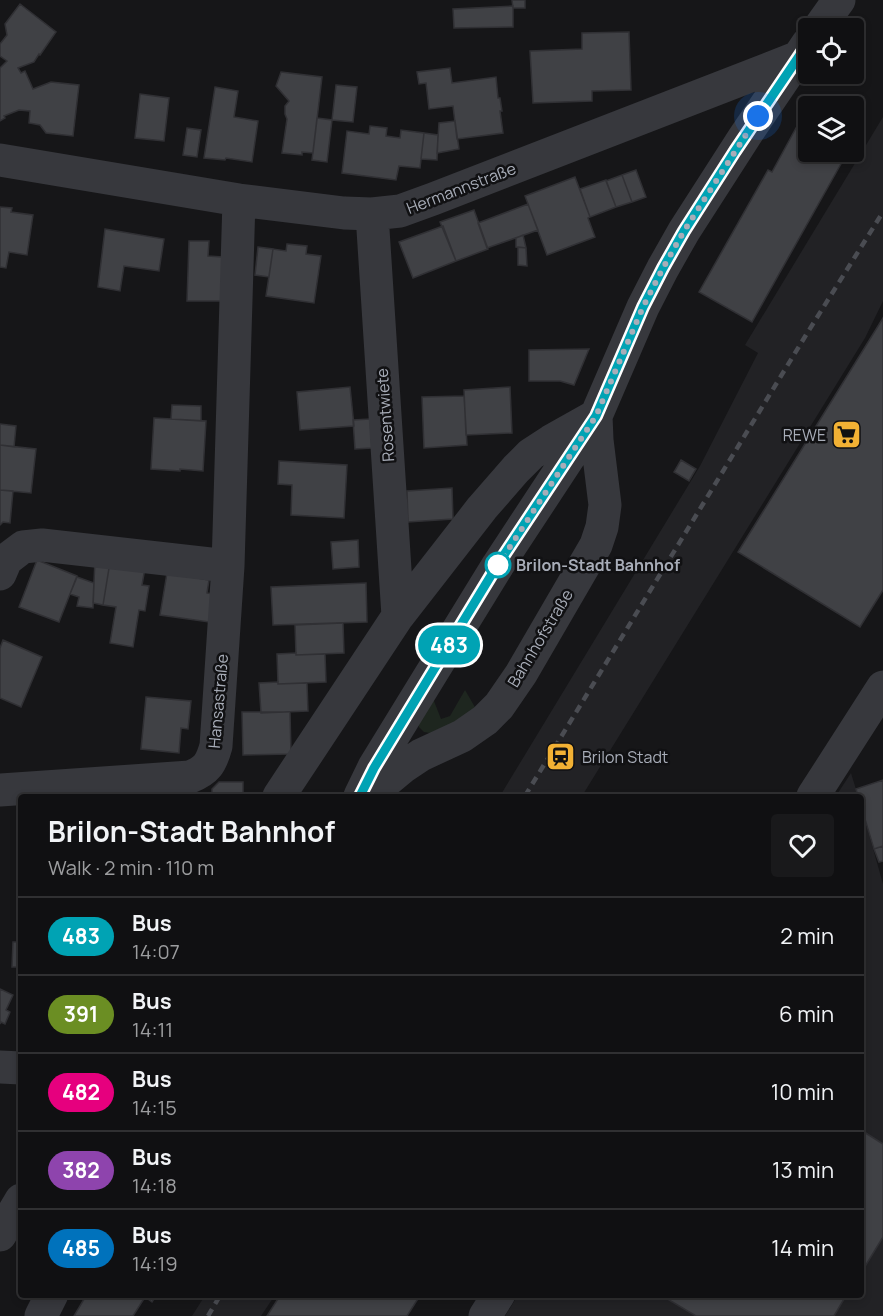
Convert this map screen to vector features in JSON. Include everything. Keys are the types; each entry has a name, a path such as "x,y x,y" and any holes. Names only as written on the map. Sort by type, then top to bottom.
{"street":[{"path":"826,18 838,0"},
{"name":"Hermannstraße","path":"0,160 239,200 344,213 372,214 400,211 798,52"},
{"name":"Bahnhofstraße","path":"365,792 380,758 498,564 588,427 643,307 684,231 798,59"},
{"name":"Hansastraße","path":"0,790 190,777 208,767 213,757 216,746 228,566 239,200"},
{"name":"Rosentwiete","path":"372,214 398,616"},
{"path":"280,794 398,616 482,508 531,454 550,441 588,427"},
{"name":"Bahnhofstraße","path":"365,792 421,754 462,736 485,720 521,674 596,545 602,526 605,505 597,440 588,427"},
{"path":"0,574 6,560 22,547 42,545 228,566"},
{"path":"814,794 883,687"},
{"path":"0,1067 18,1068"},
{"path":"0,1235 18,1205"},
{"path":"41,1316 50,1298"},
{"path":"485,1316 496,1298"}],"shaded area":[{"path":"883,117 883,301 865,338 583,794 501,794 700,466 758,353 745,345 856,162 864,162 864,148"},
{"path":"465,690 476,709 465,718 430,733 424,732 419,727 419,720 432,696 441,719 450,716"},
{"path":"851,773 857,794 837,794"},
{"path":"864,817 883,884 883,1316 505,1316 516,1298 864,1298"},
{"path":"203,1298 273,1298 261,1316 192,1316"}],"building":[{"path":"512,0 525,0 525,8 513,8"},
{"path":"20,4 56,32 34,62 18,68 21,73 25,71 33,89 51,82 79,85 73,136 46,133 40,125 29,123 30,111 19,110 4,116 5,118 0,121 0,68 7,61 0,56 0,44 7,35 5,24"},
{"path":"513,6 513,27 454,28 453,9"},
{"path":"629,32 631,90 592,91 592,101 533,103 530,51 582,49 582,33"},
{"path":"450,68 452,83 496,77 503,133 457,139 453,106 429,109 426,83 419,84 417,72"},
{"path":"281,72 322,77 313,153 302,152 302,155 282,153 287,119 285,106 289,101 276,86"},
{"path":"336,85 357,87 353,122 332,120"},
{"path":"215,87 238,91 234,117 258,121 252,162 226,158 225,160 204,158"},
{"path":"140,94 169,98 164,141 135,138"},
{"path":"317,118 332,120 327,162 312,160"},
{"path":"455,121 459,149 437,153 439,123"},
{"path":"370,126 387,128 386,136 400,138 401,130 424,133 420,168 399,166 396,180 342,173 347,131 369,134"},
{"path":"187,128 201,130 197,157 183,155"},
{"path":"796,128 798,129 798,162 842,162 752,322 699,292 768,170 772,172"},
{"path":"424,133 438,135 437,160 421,159"},
{"path":"636,170 646,197 632,202 622,175"},
{"path":"622,175 632,202 616,207 606,181"},
{"path":"575,177 595,237 547,255 525,196"},
{"path":"606,180 616,207 590,217 580,189"},
{"path":"528,204 538,230 487,248 478,223"},
{"path":"0,207 12,208 11,212 33,215 27,255 9,252 6,268 0,267"},
{"path":"474,210 488,249 456,261 440,222"},
{"path":"443,226 456,261 413,278 399,242"},
{"path":"105,229 164,239 159,271 124,266 120,291 98,287"},
{"path":"523,235 526,248 516,247 516,238"},
{"path":"189,241 209,241 208,256 223,257 221,301 187,301"},
{"path":"287,244 307,246 306,254 321,256 314,303 266,296 273,249 286,251"},
{"path":"258,247 273,249 269,277 255,275"},
{"path":"518,247 526,248 527,266 518,265"},
{"name":"REWE","path":"883,318 883,590 860,627 738,552"},
{"path":"589,349 574,385 560,381 529,381 529,350"},
{"path":"350,387 354,426 300,430 297,392"},
{"path":"510,387 512,433 466,435 464,390"},
{"path":"464,396 467,445 424,448 422,397"},
{"path":"172,405 201,406 201,421 171,419"},
{"path":"154,418 206,421 203,471 151,469"},
{"path":"370,419 372,448 355,449 353,420"},
{"path":"0,424 16,426 14,447 0,445"},
{"path":"0,445 36,449 31,493 0,490"},
{"path":"681,460 696,469 689,481 674,472"},
{"path":"279,461 347,465 344,518 291,515 292,485 278,484"},
{"path":"452,488 453,519 408,522 407,491"},
{"path":"0,490 13,491 10,523 3,522 0,525"},
{"path":"358,540 359,567 333,569 331,542"},
{"path":"37,560 77,576 59,622 19,607"},
{"path":"95,560 110,562 103,605 93,603"},
{"path":"110,562 145,568 142,585 149,586 145,611 139,610 133,647 110,643 116,607 103,605"},
{"path":"167,573 209,580 207,593 213,594 209,622 160,615"},
{"path":"77,577 94,583 93,608 77,606 79,597 70,594"},
{"path":"366,583 367,622 273,625 271,587"},
{"path":"343,623 344,653 296,655 295,625"},
{"path":"3,640 42,657 21,707 0,698 0,648"},
{"path":"296,653 296,655 325,654 326,682 278,684 277,654"},
{"path":"278,682 278,684 307,683 308,711 261,713 259,683"},
{"path":"146,697 191,701 188,729 181,728 179,753 141,749"},
{"path":"242,712 290,712 291,754 243,755"},
{"path":"883,780 883,846 874,849 864,816 864,794 857,794 856,789"},
{"path":"219,782 243,782 243,794 212,794 212,789"},
{"path":"883,846 883,861 879,862 874,849"},
{"path":"13,942 18,942 18,967 12,967"},
{"path":"0,989 13,995 6,1010 10,1012 5,1024 1,1022 0,1024"},
{"path":"864,1132 883,1144 883,1237 864,1268"},
{"path":"85,1298 144,1298 133,1316 74,1316"},
{"path":"278,1298 418,1298 407,1316 267,1316"},
{"path":"670,1298 845,1298 834,1316 696,1316 669,1300"}],"railway":[{"path":"526,794 883,212"},
{"path":"208,1316 219,1298"}],"bus line":[{"name":"483","path":"361,794 374,768 498,564 596,416 643,307 684,231 798,58"}],"place":[{"name":"REWE","path":"847,435"},
{"name":"Brilon-Stadt Bahnhof","path":"498,565"},
{"name":"Brilon Stadt","path":"561,757"}],"route":[{"path":"498,565 596,416 643,307 663,268 684,231 758,116"}]}
